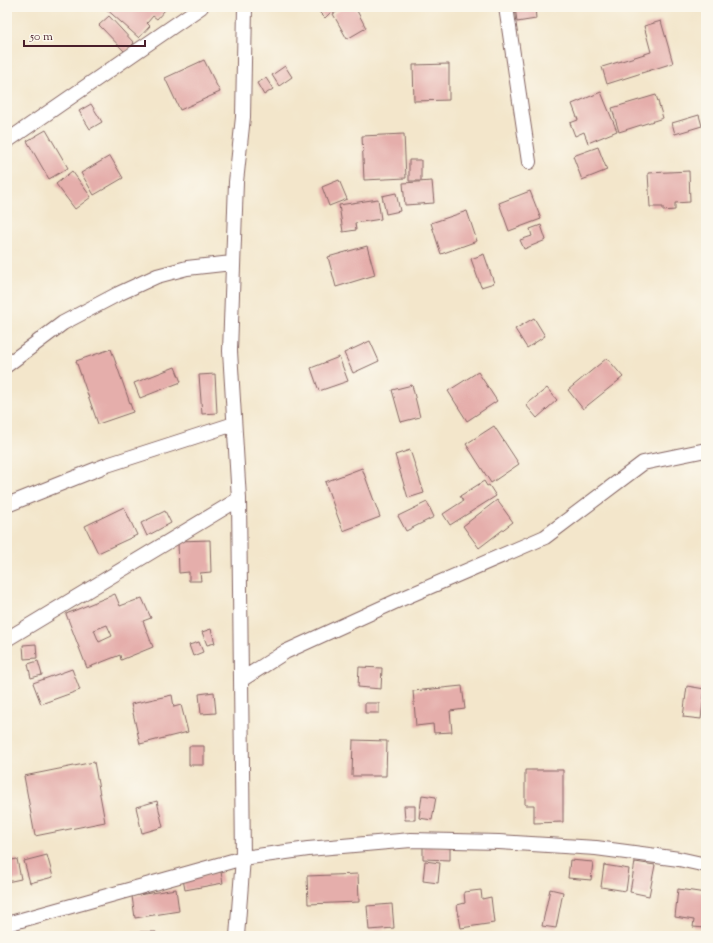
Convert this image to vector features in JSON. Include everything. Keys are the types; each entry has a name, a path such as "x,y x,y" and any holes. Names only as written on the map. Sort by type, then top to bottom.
{"street":[{"path":"7,141 201,7"},
{"path":"237,936 243,858 239,498 230,351 236,182 243,117 245,7"},
{"path":"506,7 529,162"},
{"path":"7,366 63,323 118,294 157,276 187,268 232,263"},
{"path":"7,505 107,465 234,424"},
{"path":"241,680 285,652 399,600 545,537 643,463 706,450"},
{"path":"7,639 239,498"},
{"path":"7,924 243,858 308,849 427,840 499,842 596,848 679,859 706,865"}],"building":[{"path":"104,7 162,7 165,10 157,19 153,16 147,23 150,26 139,38"},
{"path":"314,7 336,7 325,18"},
{"path":"345,7 355,7 366,28 347,39 333,14"},
{"path":"515,7 535,7 536,19 517,22"},
{"path":"109,16 134,43 125,52 99,25"},
{"path":"661,21 673,63 607,84 602,67 651,52 644,26"},
{"path":"204,60 220,92 180,110 165,78"},
{"path":"449,64 449,100 414,101 413,65"},
{"path":"285,66 292,77 279,86 272,75"},
{"path":"266,78 273,89 264,95 257,83"},
{"path":"601,92 617,131 588,143 584,132 575,136 570,123 578,120 572,104"},
{"path":"656,95 663,118 619,132 612,108"},
{"path":"91,104 102,122 90,129 79,111"},
{"path":"699,115 702,126 675,134 672,123"},
{"path":"46,130 68,168 49,179 27,141"},
{"path":"404,134 406,178 364,180 362,136"},
{"path":"598,147 607,170 582,180 573,156"},
{"path":"110,156 123,178 94,195 81,173"},
{"path":"409,160 421,160 421,181 409,181"},
{"path":"72,171 91,197 75,209 56,184"},
{"path":"689,171 690,202 675,203 675,210 663,211 663,207 650,207 648,173"},
{"path":"339,180 347,199 329,206 322,187"},
{"path":"432,181 434,203 405,205 403,183"},
{"path":"530,191 541,219 509,231 499,203"},
{"path":"396,193 400,211 386,214 382,196"},
{"path":"378,199 381,219 355,223 356,230 343,232 339,205"},
{"path":"467,211 477,241 441,254 431,223"},
{"path":"541,225 546,240 524,249 520,240 532,236 530,229"},
{"path":"367,246 375,275 336,287 328,257"},
{"path":"484,254 494,283 481,287 471,259"},
{"path":"534,318 545,336 527,348 515,329"},
{"path":"370,341 379,361 353,373 344,353"},
{"path":"111,349 133,412 98,424 76,361"},
{"path":"339,357 348,381 319,391 311,368"},
{"path":"607,358 623,377 583,409 568,390"},
{"path":"175,367 181,382 140,398 134,383"},
{"path":"478,372 497,401 467,421 448,391"},
{"path":"215,374 217,413 202,414 199,375"},
{"path":"412,385 420,417 401,422 392,390"},
{"path":"547,388 557,400 537,418 526,405"},
{"path":"494,426 519,464 491,483 466,444"},
{"path":"410,450 424,493 408,498 395,455"},
{"path":"362,468 380,517 343,531 325,482"},
{"path":"484,481 487,486 489,485 496,496 450,525 443,514 463,501 460,496"},
{"path":"497,500 513,522 479,548 463,526"},
{"path":"427,502 434,517 406,531 398,516"},
{"path":"124,507 137,535 98,553 85,526"},
{"path":"165,511 171,523 147,536 141,523"},
{"path":"210,540 211,572 200,573 201,581 189,581 189,572 179,573 178,541"},
{"path":"115,594 120,606 142,598 151,618 143,621 153,647 121,660 120,655 87,668 66,614","holes":["107,625 112,636 99,642 94,630"]},
{"path":"211,629 215,643 207,645 202,632"},
{"path":"199,642 203,652 193,656 189,645"},
{"path":"36,644 37,658 24,659 23,645"},
{"path":"38,661 42,675 31,678 28,664"},
{"path":"359,667 382,668 381,689 358,687"},
{"path":"72,669 80,690 41,704 33,683"},
{"path":"462,686 465,709 450,711 452,732 434,733 433,724 416,726 413,691"},
{"path":"687,686 705,689 701,719 683,717"},
{"path":"214,692 216,713 201,714 199,694"},
{"path":"172,695 174,707 181,705 188,732 140,744 131,704"},
{"path":"365,703 379,703 379,713 365,713"},
{"path":"353,740 387,741 386,776 352,776"},
{"path":"189,746 204,746 204,765 189,765"},
{"path":"94,762 105,822 35,836 24,776"},
{"path":"525,770 563,770 563,822 534,823 534,805 525,805"},
{"path":"422,795 436,797 432,820 419,818"},
{"path":"157,801 163,827 142,833 136,807"},
{"path":"404,806 415,806 415,820 405,820"},
{"path":"423,846 450,847 450,860 423,859"},
{"path":"47,855 53,877 30,883 24,861"},
{"path":"17,859 21,879 7,882 7,861"},
{"path":"570,860 593,862 591,880 568,878"},
{"path":"425,861 440,863 438,883 423,881"},
{"path":"635,862 655,865 649,896 630,892"},
{"path":"604,865 629,869 626,891 601,887"},
{"path":"221,872 223,883 185,890 183,879"},
{"path":"358,874 359,902 308,904 307,876"},
{"path":"176,889 179,911 135,918 132,896"},
{"path":"550,889 563,892 556,928 542,926"},
{"path":"678,889 706,893 706,928 693,927 694,920 675,917"},
{"path":"481,890 482,899 491,897 494,923 461,928 457,905 465,903 464,892"},
{"path":"392,904 394,928 369,930 367,906"},
{"path":"140,932 156,932 156,936 140,936"}]}
